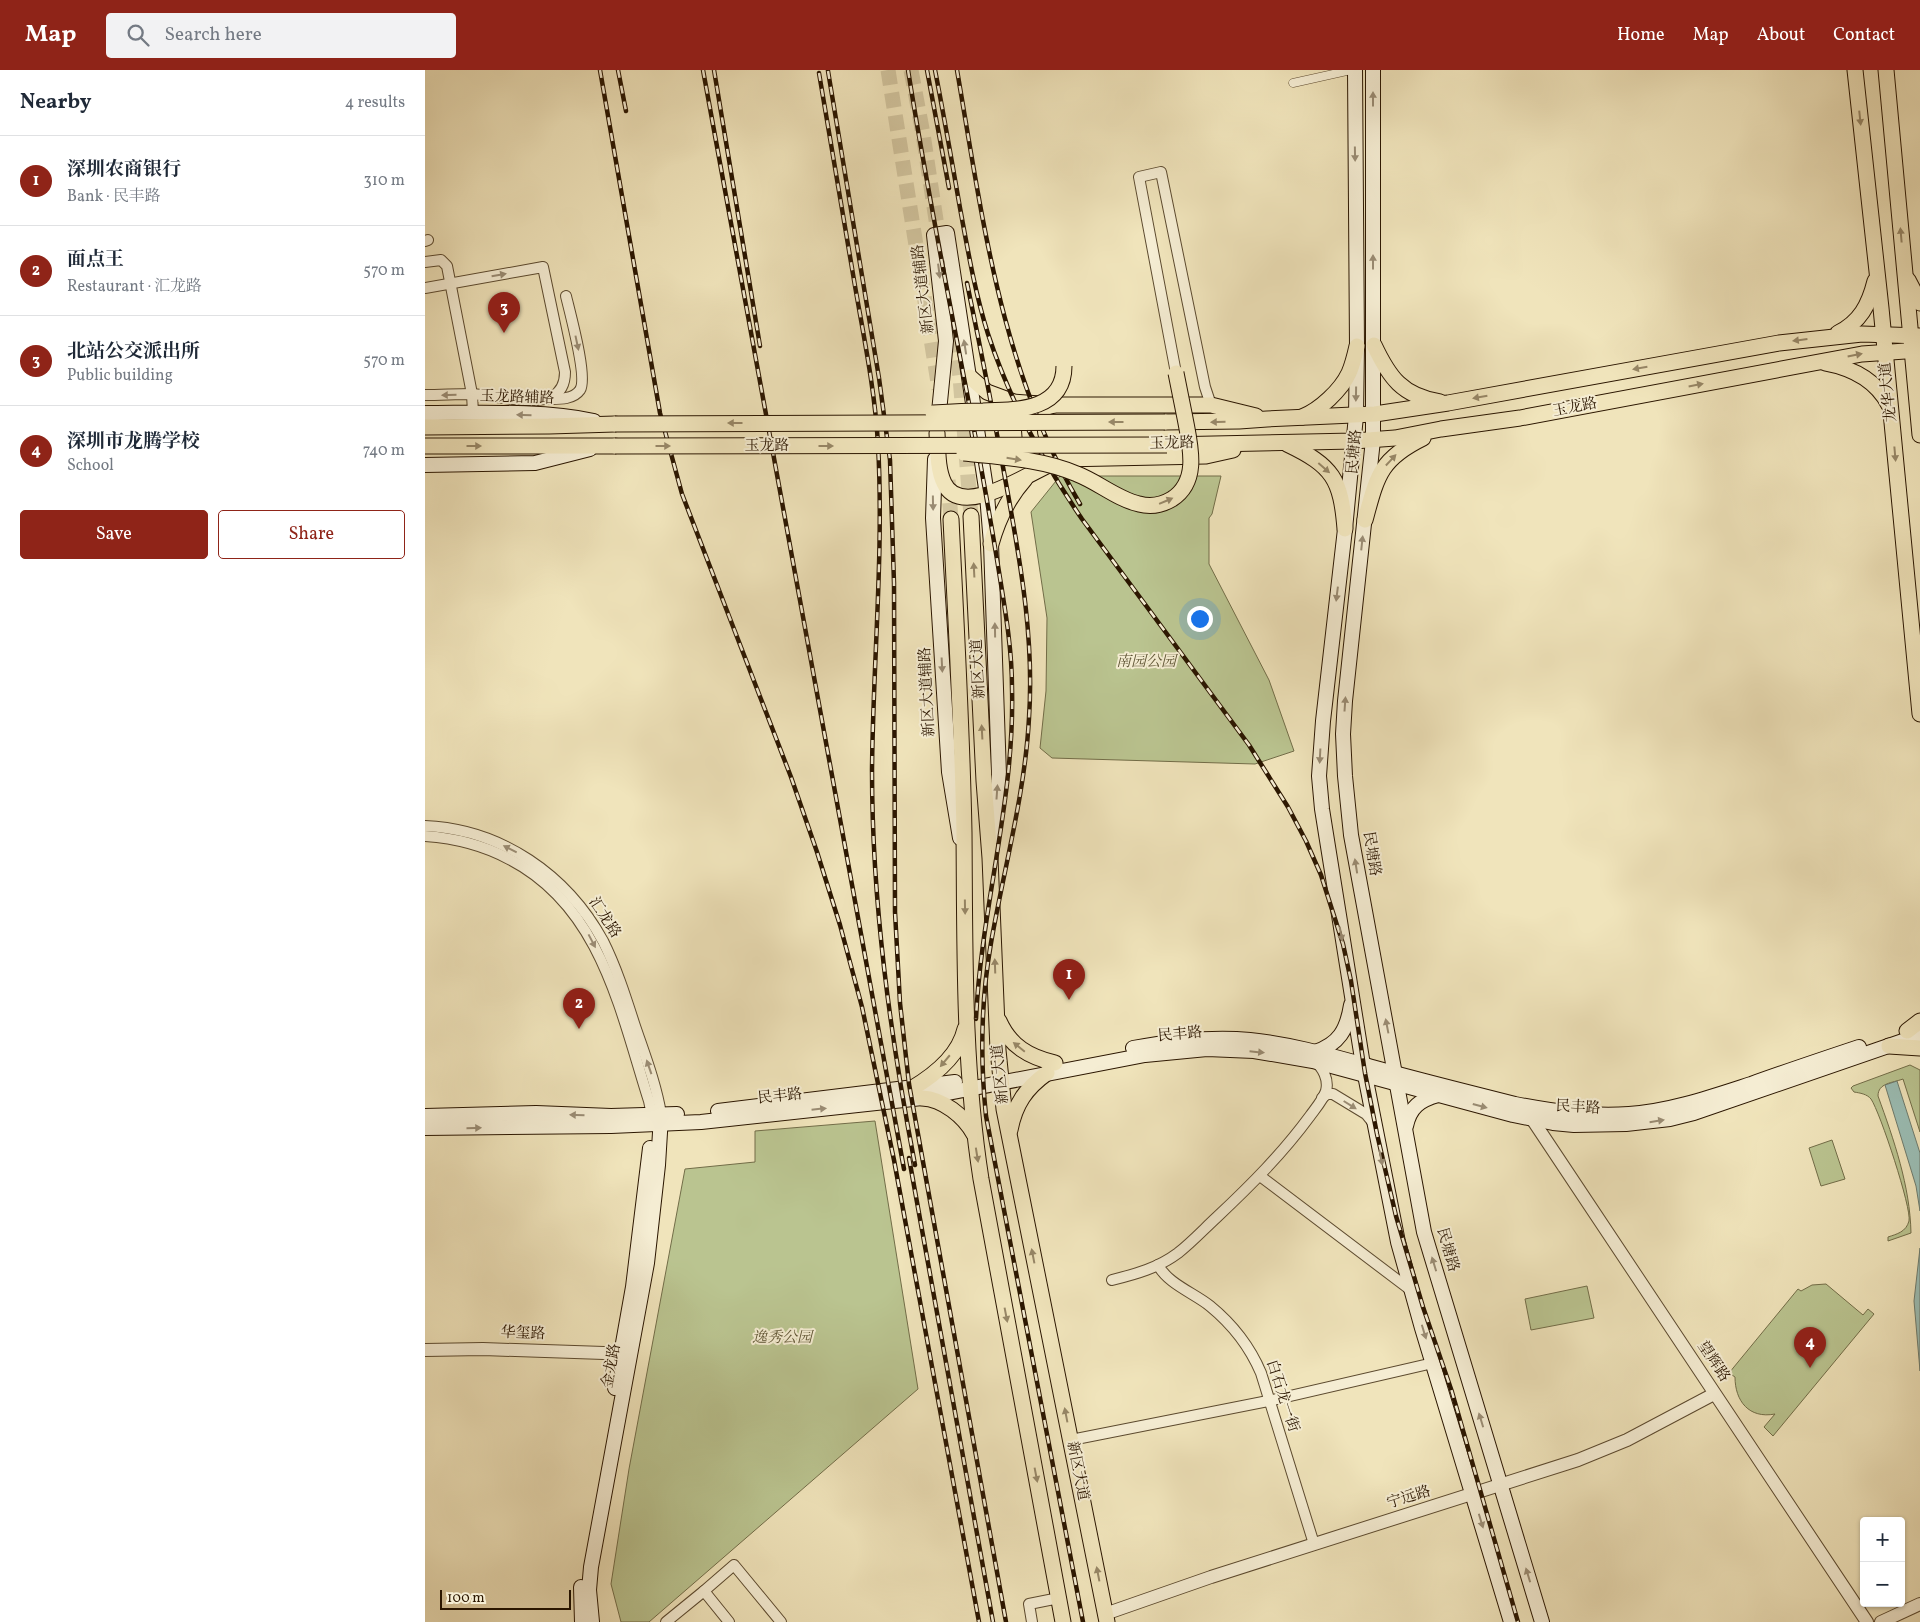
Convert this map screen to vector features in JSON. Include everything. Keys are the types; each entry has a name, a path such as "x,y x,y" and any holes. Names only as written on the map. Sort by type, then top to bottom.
{"main road":[{"name":"民塘路","path":"1353,70 1357,310 1356,416 1323,721 1319,776 1326,843 1364,1070 1398,1242 1511,1622"},
{"name":"民塘路","path":"1373,70 1375,414 1345,701 1343,734 1345,776 1357,871 1424,1232 1542,1622"},
{"name":"龙华大道","path":"1855,70 1884,334 1920,714"},
{"name":"龙华大道","path":"1886,70 1905,271 1915,343 1920,435"},
{"name":"新区大道辅路","path":"964,858 951,795 933,518 937,433 947,341 934,236 947,233 987,495 991,544 999,774 990,858"},
{"path":"1829,336 1847,328 1861,316 1870,298 1877,270"},
{"path":"1905,271 1920,303"},
{"name":"玉龙路","path":"425,427 771,423 1239,422 1267,418 1356,416 1448,403 1779,343 1829,336 1884,334 1915,343"},
{"path":"1779,343 1783,368"},
{"name":"玉龙路","path":"425,446 861,446 1264,443 1373,440 1520,418 1783,368 1885,351 1915,343"},
{"path":"1374,345 1389,374 1403,389 1423,397 1448,403"},
{"path":"1309,442 1304,417 1322,404 1340,386 1349,372 1357,346"},
{"path":"1819,362 1841,367 1865,378 1882,394 1891,408"},
{"path":"771,423 841,415 1031,408 1045,402 1053,395 1062,380 1064,366"},
{"path":"861,446 951,452 1023,461 1077,474 1132,502 1149,505 1164,503 1171,500 1181,491 1188,479 1191,465 1191,449 1176,373"},
{"path":"970,377 987,392 1014,402 1054,405 1211,405 1267,418"},
{"path":"1054,405 1047,407 1035,416 1029,429 1030,437 1036,450 1049,458 1063,460 1206,456 1264,443"},
{"path":"1418,408 1420,434"},
{"name":"玉龙路辅路","path":"425,413 571,416 611,424"},
{"path":"1365,520 1375,482 1388,462 1406,447 1441,429"},
{"path":"937,433 940,474 946,488 959,497 968,498 987,495 1033,472 1063,460"},
{"path":"1283,442 1303,451 1331,473 1339,488 1345,529"},
{"path":"425,465 535,463 608,446"},
{"path":"991,544 996,527 1007,504 1017,488 1033,472"},
{"name":"新区大道","path":"971,516 1001,1079 1009,1136 1106,1618"},
{"name":"新区大道","path":"951,518 963,780 967,1023 974,1134 986,1210 1063,1622"},
{"path":"1314,1057 1337,1041 1345,1029 1352,997"},
{"path":"997,1015 1003,1030 1013,1044 1051,1068 1022,1097 1015,1111 1009,1136"},
{"path":"1916,1031 1920,1021"},
{"path":"967,1023 960,1043 946,1062 916,1093 954,1111 969,1125 974,1134"},
{"name":"民丰路","path":"425,1128 611,1126 699,1113 916,1093 970,1085 1051,1068 1145,1055 1207,1049 1314,1057 1397,1079 1547,1110 1597,1115 1630,1114 1705,1099 1916,1031"},
{"name":"民丰路","path":"1397,1079 1438,1095 1532,1119 1574,1125 1602,1126 1670,1119 1694,1113 1889,1046 1916,1031"},
{"path":"1889,1046 1920,1048"},
{"path":"1406,1139 1406,1124 1411,1110 1419,1102 1438,1095"},
{"name":"民丰路","path":"432,1116 536,1113 657,1119"},
{"name":"金龙路","path":"582,1622 581,1590 583,1562 621,1356 657,1119"},
{"name":"金龙路","path":"592,1622 589,1590 591,1567 645,1270 657,1119"}],"street":[{"path":"1293,83 1353,70"},
{"path":"1176,373 1139,177 1161,172 1205,387 1211,405"},
{"path":"425,262 438,260 445,263 451,283 472,394 473,413"},
{"path":"425,288 543,267 565,372 565,382 552,397 539,400"},
{"path":"425,395 472,394 539,400 571,397 579,391 583,376 566,296"},
{"path":"1357,310 1373,310"},
{"name":"汇龙路","path":"425,826 471,834 510,848 555,879 581,908 602,940 618,976 655,1085 657,1119"},
{"name":"汇龙路","path":"425,836 456,840 505,857 537,875 574,912 597,951 613,990 649,1101 657,1119"},
{"path":"1112,1280 1141,1273 1158,1266 1178,1252 1260,1176 1287,1146 1322,1098 1326,1089 1326,1081 1314,1057"},
{"path":"1322,1098 1327,1094 1333,1094 1366,1114 1375,1125"},
{"path":"425,1109 432,1116"},
{"name":"望辉路","path":"1532,1119 1867,1622"},
{"path":"1260,1176 1412,1291"},
{"name":"白石龙一街","path":"1158,1266 1168,1277 1209,1306 1241,1337 1256,1362 1314,1544"},
{"name":"华玺路","path":"425,1350 604,1353 621,1356"},
{"path":"1071,1440 1268,1400 1433,1363"},
{"name":"宁远路","path":"1106,1618 1211,1577 1578,1460 1612,1447 1714,1394"},
{"path":"666,1622 734,1566 781,1622"},
{"path":"704,1591 729,1622"},
{"path":"1032,1622 1029,1604 1059,1598"},
{"path":"1881,1622 1920,1604"}],"green space":[{"name":"南园公园","path":"1060,476 1221,476 1212,514 1209,518 1209,564 1269,680 1294,751 1255,764 1052,758 1040,748 1046,691 1047,618 1031,512"},
{"path":"1910,1065 1920,1070 1920,1132 1903,1079 1880,1088 1878,1096 1900,1163 1910,1215 1911,1233 1888,1241 1888,1237 1901,1232 1908,1225 1909,1213 1906,1199 1895,1160 1875,1107 1869,1097 1854,1092 1851,1088"},
{"name":"逸秀公园","path":"875,1121 918,1389 649,1622 621,1622 611,1584 629,1469 685,1169 755,1162 755,1131"},
{"path":"1832,1140 1845,1179 1821,1186 1809,1148"},
{"path":"1826,1284 1863,1315 1868,1309 1874,1314 1773,1436 1764,1427 1775,1414 1758,1414 1745,1406 1738,1394 1735,1377 1729,1373 1798,1289 1801,1291 1812,1285"},
{"path":"1587,1286 1594,1318 1531,1330 1525,1299"}],"water":[{"path":"1897,1081 1920,1153 1920,1211 1916,1186 1885,1085"},
{"path":"1920,1248 1920,1371 1914,1301"}],"tunnel":[{"path":"888,70 939,389"},
{"path":"911,70 940,246"},
{"path":"944,269 960,377 971,516"},
{"path":"948,480 951,519"}],"railway":[{"path":"600,70 660,413 682,494 791,777 840,925 862,1007 894,1160 979,1622"},
{"path":"618,70 626,111"},
{"path":"703,70 904,1169"},
{"path":"714,70 760,346"},
{"path":"908,70 932,211 989,512 1011,660 1012,730 1003,813 984,936 976,1019"},
{"path":"927,70 949,188"},
{"path":"935,70 979,303 997,359 1017,407 1041,453 1082,519 1249,745 1288,807 1321,875 1343,944 1351,981 1365,1073 1396,1216 1423,1307 1452,1392 1518,1622"},
{"path":"957,70 987,238 1013,348 1031,401 1053,453 1080,504"},
{"path":"828,71 879,378 890,460 894,583 895,912 900,1003 909,1084 1006,1622"},
{"path":"819,73 869,365 877,424 880,526 872,770 875,869 890,1018 915,1165"},
{"path":"967,283 994,418 1018,554 1026,608 1030,662 1029,718 1023,775 996,915 985,986 982,1051 984,1094 986,1116 1083,1622"},
{"path":"909,1158 993,1622"}],"place":[{"name":"北站公交派出所","path":"504,333"},
{"name":"深圳农商银行","path":"1069,1000"},
{"name":"面点王","path":"579,1029"},
{"name":"深圳市龙腾学校","path":"1810,1368"}]}
